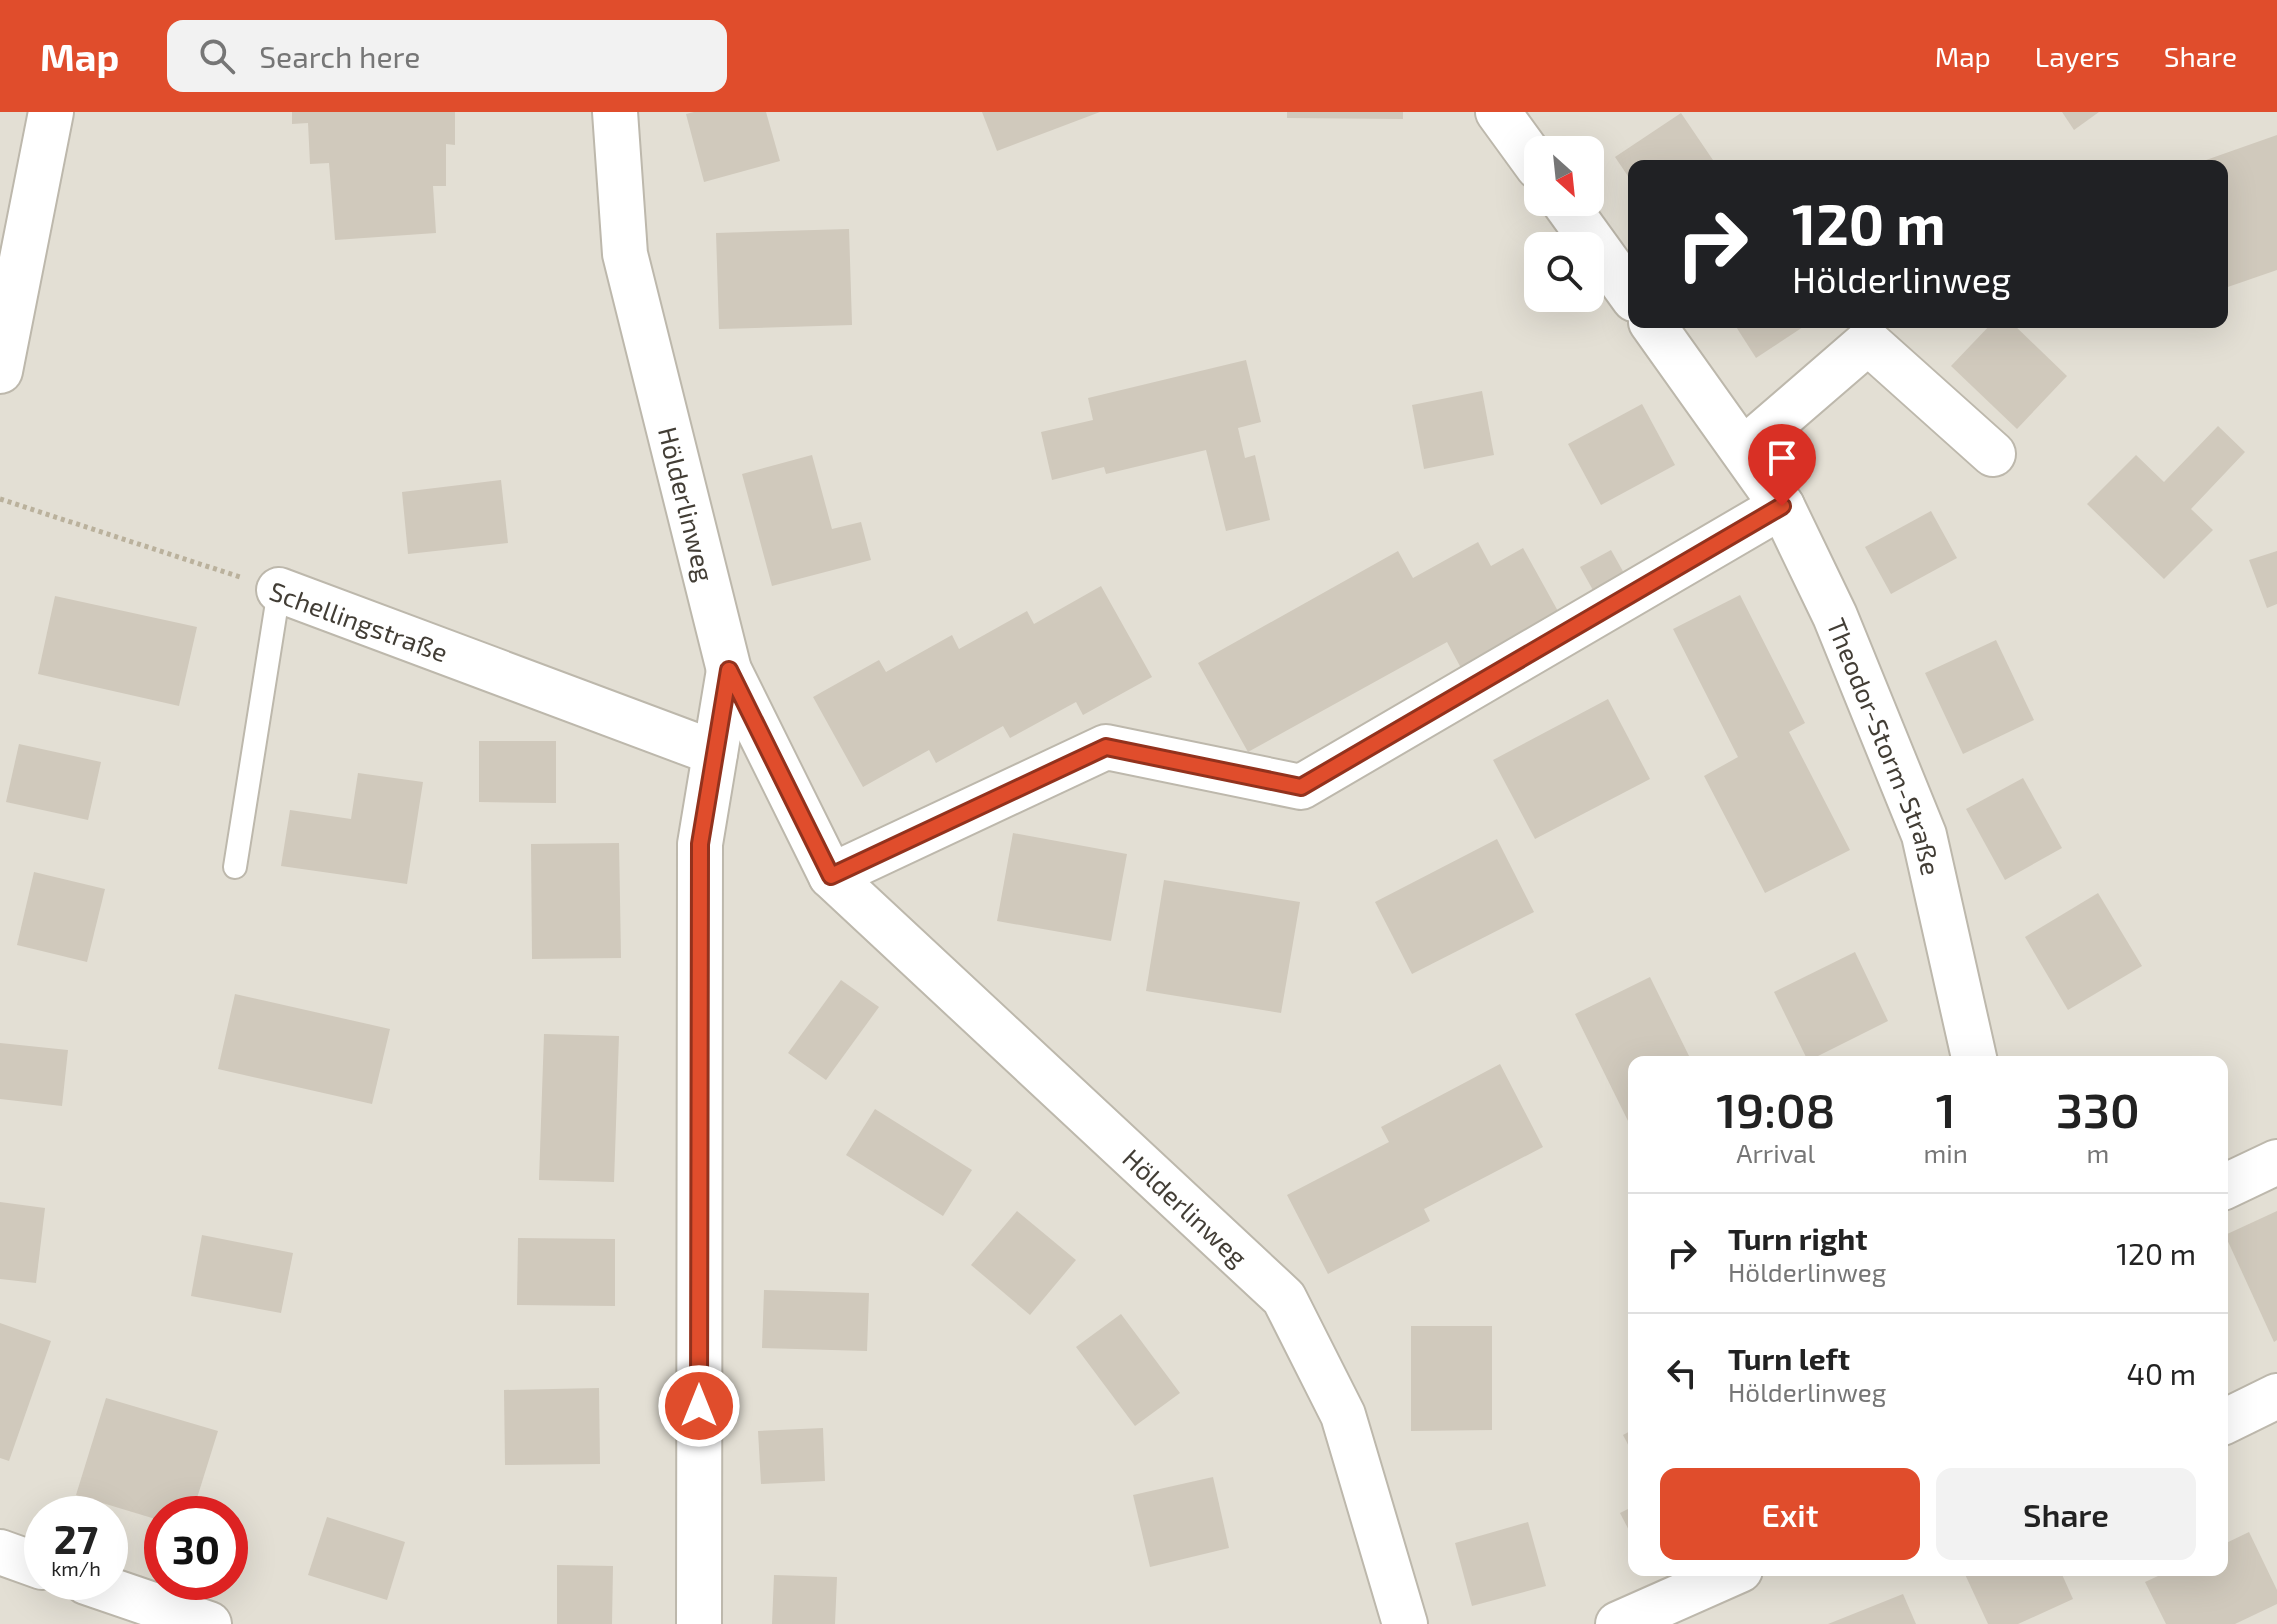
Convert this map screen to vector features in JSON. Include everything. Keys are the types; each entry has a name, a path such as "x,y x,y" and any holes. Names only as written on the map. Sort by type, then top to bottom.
{"street":[{"path":"0,371 51,112"},
{"name":"Hölderlinweg","path":"615,112 625,254 729,670 831,876 1284,1298 1343,1415 1405,1624"},
{"path":"1498,112 1524,148"},
{"path":"1574,216 1628,291"},
{"name":"Theodor-Storm-Straße","path":"1655,328 1782,506 1835,616 1924,835 1974,1056"},
{"path":"1743,450 1868,342 1993,454"},
{"path":"831,876 1106,747 1301,787 1782,506"},
{"name":"Schellingstraße","path":"279,590 715,753"},
{"path":"699,1624 700,844 729,670"},
{"path":"2228,1185 2277,1162"},
{"path":"2228,1420 2277,1396"},
{"path":"0,1552 24,1561"},
{"path":"1618,1624 1726,1576"},
{"path":"128,1596 209,1624"}],"lane":[{"path":"235,867 279,590"}],"path":[{"name":"Schellingstraße","path":"0,499 279,590"}],"shaded area":[{"path":"0,112 2277,112 2277,1624 0,1624"}],"building":[{"path":"292,112 455,112 455,145 446,144 446,186 433,186 436,233 335,240 329,163 310,164 308,123 292,124"},
{"path":"766,112 780,161 704,182 686,114"},
{"path":"982,112 1100,112 997,151"},
{"path":"1287,112 1403,112 1403,119 1287,118"},
{"path":"2062,112 2099,112 2074,130"},
{"path":"1681,113 1713,160 1628,160 1628,176 1615,157"},
{"path":"2277,135 2277,270 2228,287 2228,160 2206,160"},
{"path":"849,229 852,325 719,329 716,233"},
{"path":"1737,328 1801,328 1756,358"},
{"path":"1987,328 2017,328 2067,376 2017,429 1951,366"},
{"path":"1246,360 1261,422 1238,428 1245,458 1255,455 1270,520 1226,531 1206,450 1106,474 1104,467 1052,480 1041,432 1093,420 1088,398"},
{"path":"1482,391 1494,455 1424,469 1412,405"},
{"path":"1642,404 1675,465 1601,505 1568,444"},
{"path":"2218,426 2245,452 2191,509 2213,530 2164,579 2087,504 2136,455 2164,482"},
{"path":"812,455 832,529 861,522 871,560 772,586 742,474"},
{"path":"501,480 508,543 408,554 402,492"},
{"path":"1931,511 1957,558 1891,594 1865,547"},
{"path":"1478,542 1491,566 1523,548 1559,613 1461,668 1447,642 1248,752 1198,663 1398,551 1413,578"},
{"path":"1611,550 1634,591 1603,608 1580,567"},
{"path":"2277,551 2277,604 2267,608 2249,560"},
{"path":"1101,586 1152,677 1083,715 1076,702 1010,738 1003,726 936,763 929,750 863,787 813,697 879,660 886,672 952,635 959,649 1027,611 1034,624"},
{"path":"1740,595 1805,723 1789,732 1850,850 1765,893 1704,776 1738,757 1673,629"},
{"path":"55,596 197,627 179,706 38,674"},
{"path":"1996,640 2034,720 1963,754 1925,673"},
{"path":"1608,699 1650,779 1535,839 1493,760"},
{"path":"479,741 556,741 556,803 479,802"},
{"path":"19,744 101,762 88,820 6,802"},
{"path":"358,773 423,782 407,884 281,866 290,810 351,819"},
{"path":"2023,778 2062,848 2005,880 1966,809"},
{"path":"1013,833 1127,854 1111,941 997,921"},
{"path":"1497,839 1534,912 1412,974 1375,902"},
{"path":"619,843 621,958 532,959 531,844"},
{"path":"34,872 105,889 87,962 17,945"},
{"path":"1164,880 1300,902 1281,1013 1146,991"},
{"path":"2098,893 2142,966 2068,1010 2025,937"},
{"path":"1855,952 1888,1021 1818,1056 1806,1056 1774,992"},
{"path":"1650,977 1689,1056 1628,1056 1628,1121 1575,1014"},
{"path":"841,980 879,1007 826,1080 788,1053"},
{"path":"235,994 390,1029 372,1104 218,1069"},
{"path":"544,1034 619,1036 614,1182 539,1180"},
{"path":"0,1043 68,1050 62,1106 0,1099"},
{"path":"1500,1064 1543,1147 1424,1209 1430,1221 1328,1274 1287,1195 1389,1142 1381,1127"},
{"path":"875,1109 972,1170 943,1216 846,1155"},
{"path":"0,1202 45,1208 36,1283 0,1279"},
{"path":"1017,1211 1076,1260 1030,1315 971,1265"},
{"path":"2277,1211 2277,1340 2274,1342 2228,1242 2228,1234"},
{"path":"202,1235 293,1253 281,1313 191,1296"},
{"path":"518,1238 615,1239 615,1306 517,1305"},
{"path":"764,1290 869,1293 867,1351 762,1348"},
{"path":"1121,1314 1180,1393 1135,1426 1076,1347"},
{"path":"0,1323 51,1341 9,1461 0,1458"},
{"path":"1411,1326 1492,1326 1492,1430 1411,1431"},
{"path":"599,1388 600,1464 505,1465 504,1390"},
{"path":"106,1398 218,1431 198,1496 144,1496 144,1516 128,1511 128,1496 76,1495"},
{"path":"823,1428 825,1481 761,1484 758,1431"},
{"path":"1213,1477 1229,1548 1150,1567 1133,1495"},
{"path":"1628,1509 1628,1528 1620,1513"},
{"path":"327,1517 405,1542 387,1600 308,1575"},
{"path":"1528,1522 1546,1586 1472,1606 1455,1543"},
{"path":"2249,1532 2277,1590 2277,1604 2235,1624 2166,1624 2145,1582 2158,1576 2228,1576 2228,1542"},
{"path":"557,1565 613,1566 612,1624 557,1624"},
{"path":"774,1575 837,1577 835,1624 772,1624"},
{"path":"1966,1576 2063,1576 2073,1599 2018,1624 1988,1624"},
{"path":"1903,1594 1916,1624 1828,1624"}],"route":[{"path":"699,1406 700,844 729,670 831,876 1106,747 1301,787 1782,506"}]}
